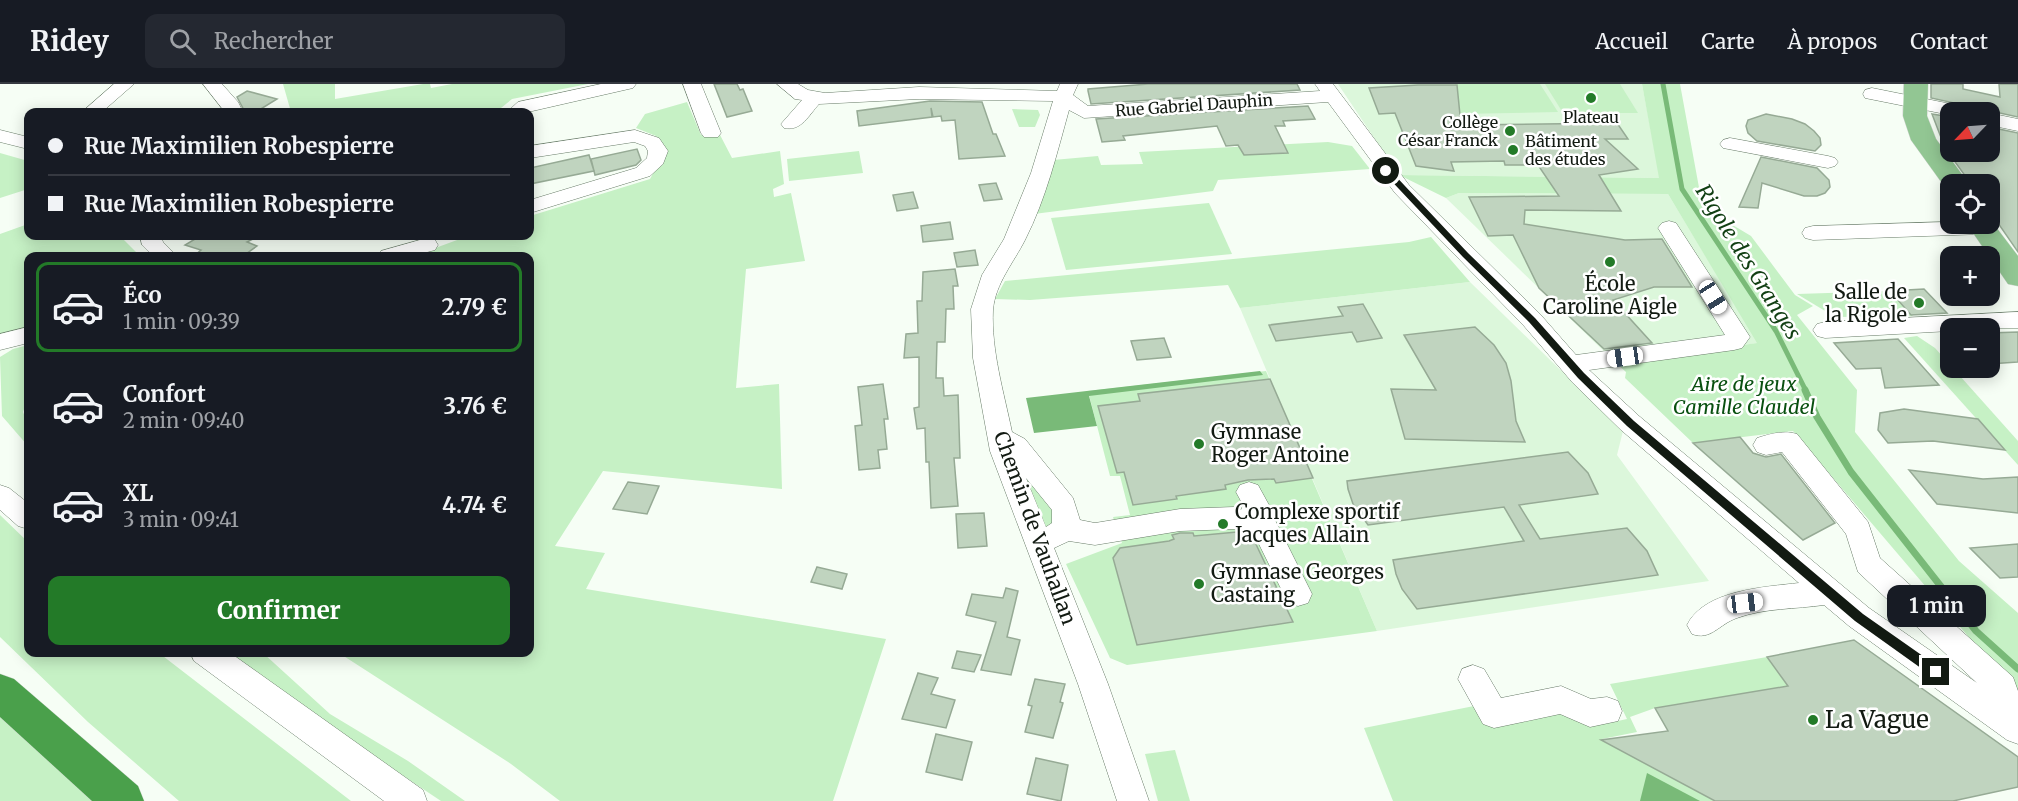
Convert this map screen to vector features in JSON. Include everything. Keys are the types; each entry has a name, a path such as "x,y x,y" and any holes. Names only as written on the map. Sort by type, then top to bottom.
{"highway":[{"path":"0,692 123,801"}],"main road":[{"path":"1916,93 1916,116 1924,140 1949,174"},
{"path":"1988,234 2018,277"}],"street":[{"path":"96,108 125,84"},
{"path":"212,84 231,108"},
{"path":"522,108 627,84"},
{"path":"692,84 711,133"},
{"path":"789,86 815,91 825,99 919,89 1021,96 1066,90"},
{"name":"Rue Gabriel Dauphin","path":"1066,90 1084,112 1327,90"},
{"name":"Chemin de Vauhallan","path":"1066,90 1041,173 1015,239 993,275 982,309 985,358 1003,451 1093,684 1133,801"},
{"path":"1327,90 1402,189 1630,423 1859,617 2007,722"},
{"path":"791,124 815,91"},
{"path":"1872,94 1916,93 1940,103"},
{"path":"2000,122 2018,126"},
{"path":"0,136 24,142"},
{"path":"534,151 634,136 652,142 658,151 656,160 643,172 534,206"},
{"path":"1730,144 1828,162"},
{"path":"1813,233 1940,227"},
{"path":"1570,364 1734,342 1738,337 1669,228"},
{"path":"152,240 153,245 161,252"},
{"path":"405,252 426,247"},
{"path":"2000,322 2018,320"},
{"path":"1843,333 1940,327"},
{"path":"0,342 24,336"},
{"path":"1000,437 1016,446 1064,506 1067,517 1065,529 1054,537 1037,544"},
{"path":"1766,445 1788,441 1858,530 1868,564 2002,687 2007,722"},
{"path":"1249,492 1256,505 1251,523"},
{"path":"0,495 24,515"},
{"path":"1065,529 1095,534 1180,520 1234,518 1265,528 1298,594"},
{"path":"1702,625 1708,618 1740,604 1829,592"},
{"path":"212,657 411,801"},
{"path":"1473,679 1494,714 1561,700 1590,713 1607,711"}],"shaded area":[{"name":"Collège César Franck","path":"1338,84 1642,84 1660,178 1399,175"},
{"name":"École Caroline Aigle","path":"1459,193 1668,194 1758,343 1616,363 1446,198"},
{"path":"1470,282 1623,431 1617,455 1709,581 1377,631 1240,308"},
{"path":"1260,371 1263,375 1089,396 1097,426 1034,433 1026,398"},
{"path":"1647,773 1700,801 1640,801"}],"green space":[{"path":"283,84 335,84 335,99 423,84 430,84 431,88 452,84 588,84 512,99 501,108 290,108"},
{"path":"1455,84 1540,84 1558,112 1458,114"},
{"name":"Plateau","path":"1545,84 1620,84 1638,113 1563,113"},
{"name":"Aire de jeux Camille Claudel","path":"1642,84 1680,84 1700,193 1711,212 1751,236 1795,295 1813,306 1797,315 1857,390 1855,432 1959,561 2018,613 2018,701 1996,669 1793,431 1693,443 1625,378 1626,372 1616,363 1757,343 1668,194 1459,193 1446,198 1399,175 1659,178"},
{"path":"687,102 701,135 719,133 732,158 780,151 784,184 773,189 774,197 791,193 805,261 746,269 736,388 779,384 782,489 603,471 555,546 605,553 586,589 886,639 833,801 560,801 511,764 345,657 534,657 534,252 424,252 457,240 534,240 534,215 650,179 664,153 656,136 636,128 645,114"},
{"path":"1012,109 1038,110 1040,115 1035,127 1019,127"},
{"path":"1328,142 1352,146 1370,169 1218,180 1213,191 1034,214 1053,160 1098,156 1101,165 1143,164 1139,152"},
{"path":"859,151 863,173 789,181 787,159"},
{"path":"0,153 24,160 24,190 0,198"},
{"path":"1209,203 1232,254 1066,270 1051,218"},
{"path":"24,225 24,240 124,240 136,252 24,252 24,330 0,335 0,234"},
{"path":"1431,237 1470,282 1240,308 1228,285 1030,300 995,299 1005,281 1409,242"},
{"path":"1890,291 1913,316 1835,317 1797,294"},
{"path":"1917,336 1935,348 1940,354 1940,378 1962,378 2018,441 2018,465 1904,338"},
{"path":"24,346 24,441 2,416 0,357 13,349"},
{"name":"Complexe sportif Jacques Allain","path":"1266,371 1377,631 1127,665 1110,658 1066,564 1122,543 1113,517 1130,515 1120,476 1110,476 1088,391"},
{"path":"1018,458 1054,510 1052,523 1045,528"},
{"path":"0,515 24,538 24,657 164,657 351,801 179,801 88,722 0,637"},
{"path":"235,657 267,657 330,714 408,761 465,801 441,801 357,745"},
{"path":"1767,657 1788,686 1655,708 1630,717 1637,732 1602,739 1715,801 1393,801 1364,728 1479,705 1565,708 1604,724 1627,719 1610,684"},
{"path":"0,712 94,801 0,801"},
{"path":"1175,750 1190,801 1158,801 1145,754"}],"building":[{"path":"714,84 737,84 740,90 743,89 752,111 727,117"},
{"path":"1148,84 1297,84 1300,90 1091,104 1088,91 1088,89"},
{"path":"1931,84 1963,84 1963,89 2000,97 1999,84 2018,84 2018,117 2000,113 2000,102 1949,102 1931,98"},
{"path":"1457,85 1461,125 1617,123 1628,139 1605,139 1638,169 1599,175 1621,211 1525,210 1524,224 1625,240 1662,239 1692,287 1654,287 1613,300 1652,343 1604,349 1539,288 1513,235 1488,236 1469,197 1559,196 1538,165 1505,165 1504,161 1451,162 1454,171 1416,166 1395,113 1379,114 1369,88"},
{"path":"247,91 277,99 262,108 243,108 237,97"},
{"path":"930,101 982,102 993,134 996,134 1005,156 959,159 955,120 942,121 941,116 933,117 931,108 932,117 859,126 857,111"},
{"path":"1308,106 1315,119 1283,121 1285,126 1275,126 1288,153 1244,155 1238,145 1226,146 1217,126 1123,136 1125,140 1102,142 1096,119"},
{"path":"1766,114 1805,124 1820,138 1821,145 1815,151 1757,141 1748,133 1746,126 1748,120"},
{"path":"1932,114 1940,115 1940,135"},
{"path":"2000,129 2018,133 2018,252 2000,226 2000,174 1964,174 1955,162 2000,162"},
{"path":"637,149 641,160 636,165 595,175 591,159"},
{"path":"589,155 594,171 534,183 534,167"},
{"path":"1761,157 1817,168 1829,180 1830,187 1825,193 1817,196 1804,196 1762,183 1758,208 1739,207"},
{"path":"996,183 1002,199 984,201 979,185"},
{"path":"913,192 918,208 897,211 893,195"},
{"path":"950,222 953,239 923,242 921,226"},
{"path":"193,240 251,240 247,242 257,246 249,252 199,252 201,250 185,245"},
{"path":"975,250 978,265 957,267 954,253"},
{"path":"955,269 958,286 953,286 954,309 946,309 945,342 937,342 936,378 943,378 944,396 958,395 960,458 954,458 958,506 931,508 925,428 917,429 914,408 919,407 919,357 904,358 906,334 918,333 917,301 922,301 923,272"},
{"name":"Salle de la Rigole","path":"1924,289 1947,313 1911,315 1890,291"},
{"path":"1363,304 1382,338 1357,342 1352,332 1276,341 1269,325 1343,316 1338,307"},
{"path":"1475,327 1494,345 1506,363 1511,381 1516,421 1525,442 1405,439 1391,389 1436,390 1404,335"},
{"path":"2018,332 2018,362 2000,363 2000,333"},
{"path":"1164,338 1171,357 1137,360 1131,341"},
{"path":"1898,339 1939,385 1885,388 1881,368 1856,369 1834,343"},
{"name":"Gymnase Roger Antoine","path":"1270,379 1313,478 1276,483 1274,479 1248,480 1225,485 1226,489 1133,505 1124,472 1117,473 1098,406 1140,401 1138,394"},
{"path":"883,384 888,419 884,419 887,449 878,450 880,468 859,470 855,426 862,425 858,387"},
{"path":"1904,409 1978,419 2005,450 1933,441 1888,443 1878,430 1880,413"},
{"path":"1740,437 1753,453 1766,457 1781,454 1835,523 1803,540 1693,443"},
{"path":"1568,452 1588,473 1598,494 1519,505 1540,539 1627,528 1647,551 1658,575 1417,609 1402,589 1393,560 1524,541 1504,507 1368,525 1353,504 1348,489 1347,481"},
{"path":"1909,470 1983,479 2018,477 2018,513 1937,504"},
{"path":"628,482 659,486 647,514 613,509"},
{"path":"984,513 987,546 958,548 956,514"},
{"name":"Gymnase Georges Castaing","path":"1237,532 1253,538 1293,622 1137,645 1113,558 1120,548 1169,541 1174,539 1172,535 1180,533 1193,533 1194,536"},
{"path":"2018,544 2018,577 2000,578 1970,548"},
{"path":"817,567 847,574 842,589 811,582"},
{"path":"1006,588 1018,591 1007,637 1020,640 1011,675 981,670 996,622 966,615 972,594 1003,598"},
{"name":"La Vague","path":"1854,640 2018,757 2018,787 1953,801 1715,801 1601,740 1668,731 1655,708 1788,686 1767,657"},
{"path":"957,651 981,655 974,672 952,668"},
{"path":"918,673 938,678 931,694 955,700 946,728 902,719"},
{"path":"1035,679 1065,684 1060,702 1063,703 1053,738 1025,732 1032,706 1028,705"},
{"path":"936,734 972,742 962,780 926,772"},
{"path":"1036,758 1068,765 1061,801 1027,794"}],"waterway":[{"name":"Rigole des Granges","path":"1663,84 1682,189 1776,331 1806,391"},
{"name":"Rigole des Granges","path":"1805,390 1817,417 1851,472 1976,631 2018,669"}],"place":[{"name":"Plateau","path":"1591,98"},
{"name":"Collège César Franck","path":"1510,131"},
{"name":"Bâtiment des études","path":"1513,150"},
{"name":"École Caroline Aigle","path":"1610,262"},
{"name":"Salle de la Rigole","path":"1919,303"},
{"name":"Gymnase Roger Antoine","path":"1199,444"},
{"name":"Complexe sportif Jacques Allain","path":"1223,524"},
{"name":"Gymnase Georges Castaing","path":"1199,584"},
{"name":"La Vague","path":"1813,720"}],"route":[{"path":"1386,171 1532,320 1581,376 1630,423 1859,617 1936,672"}]}
